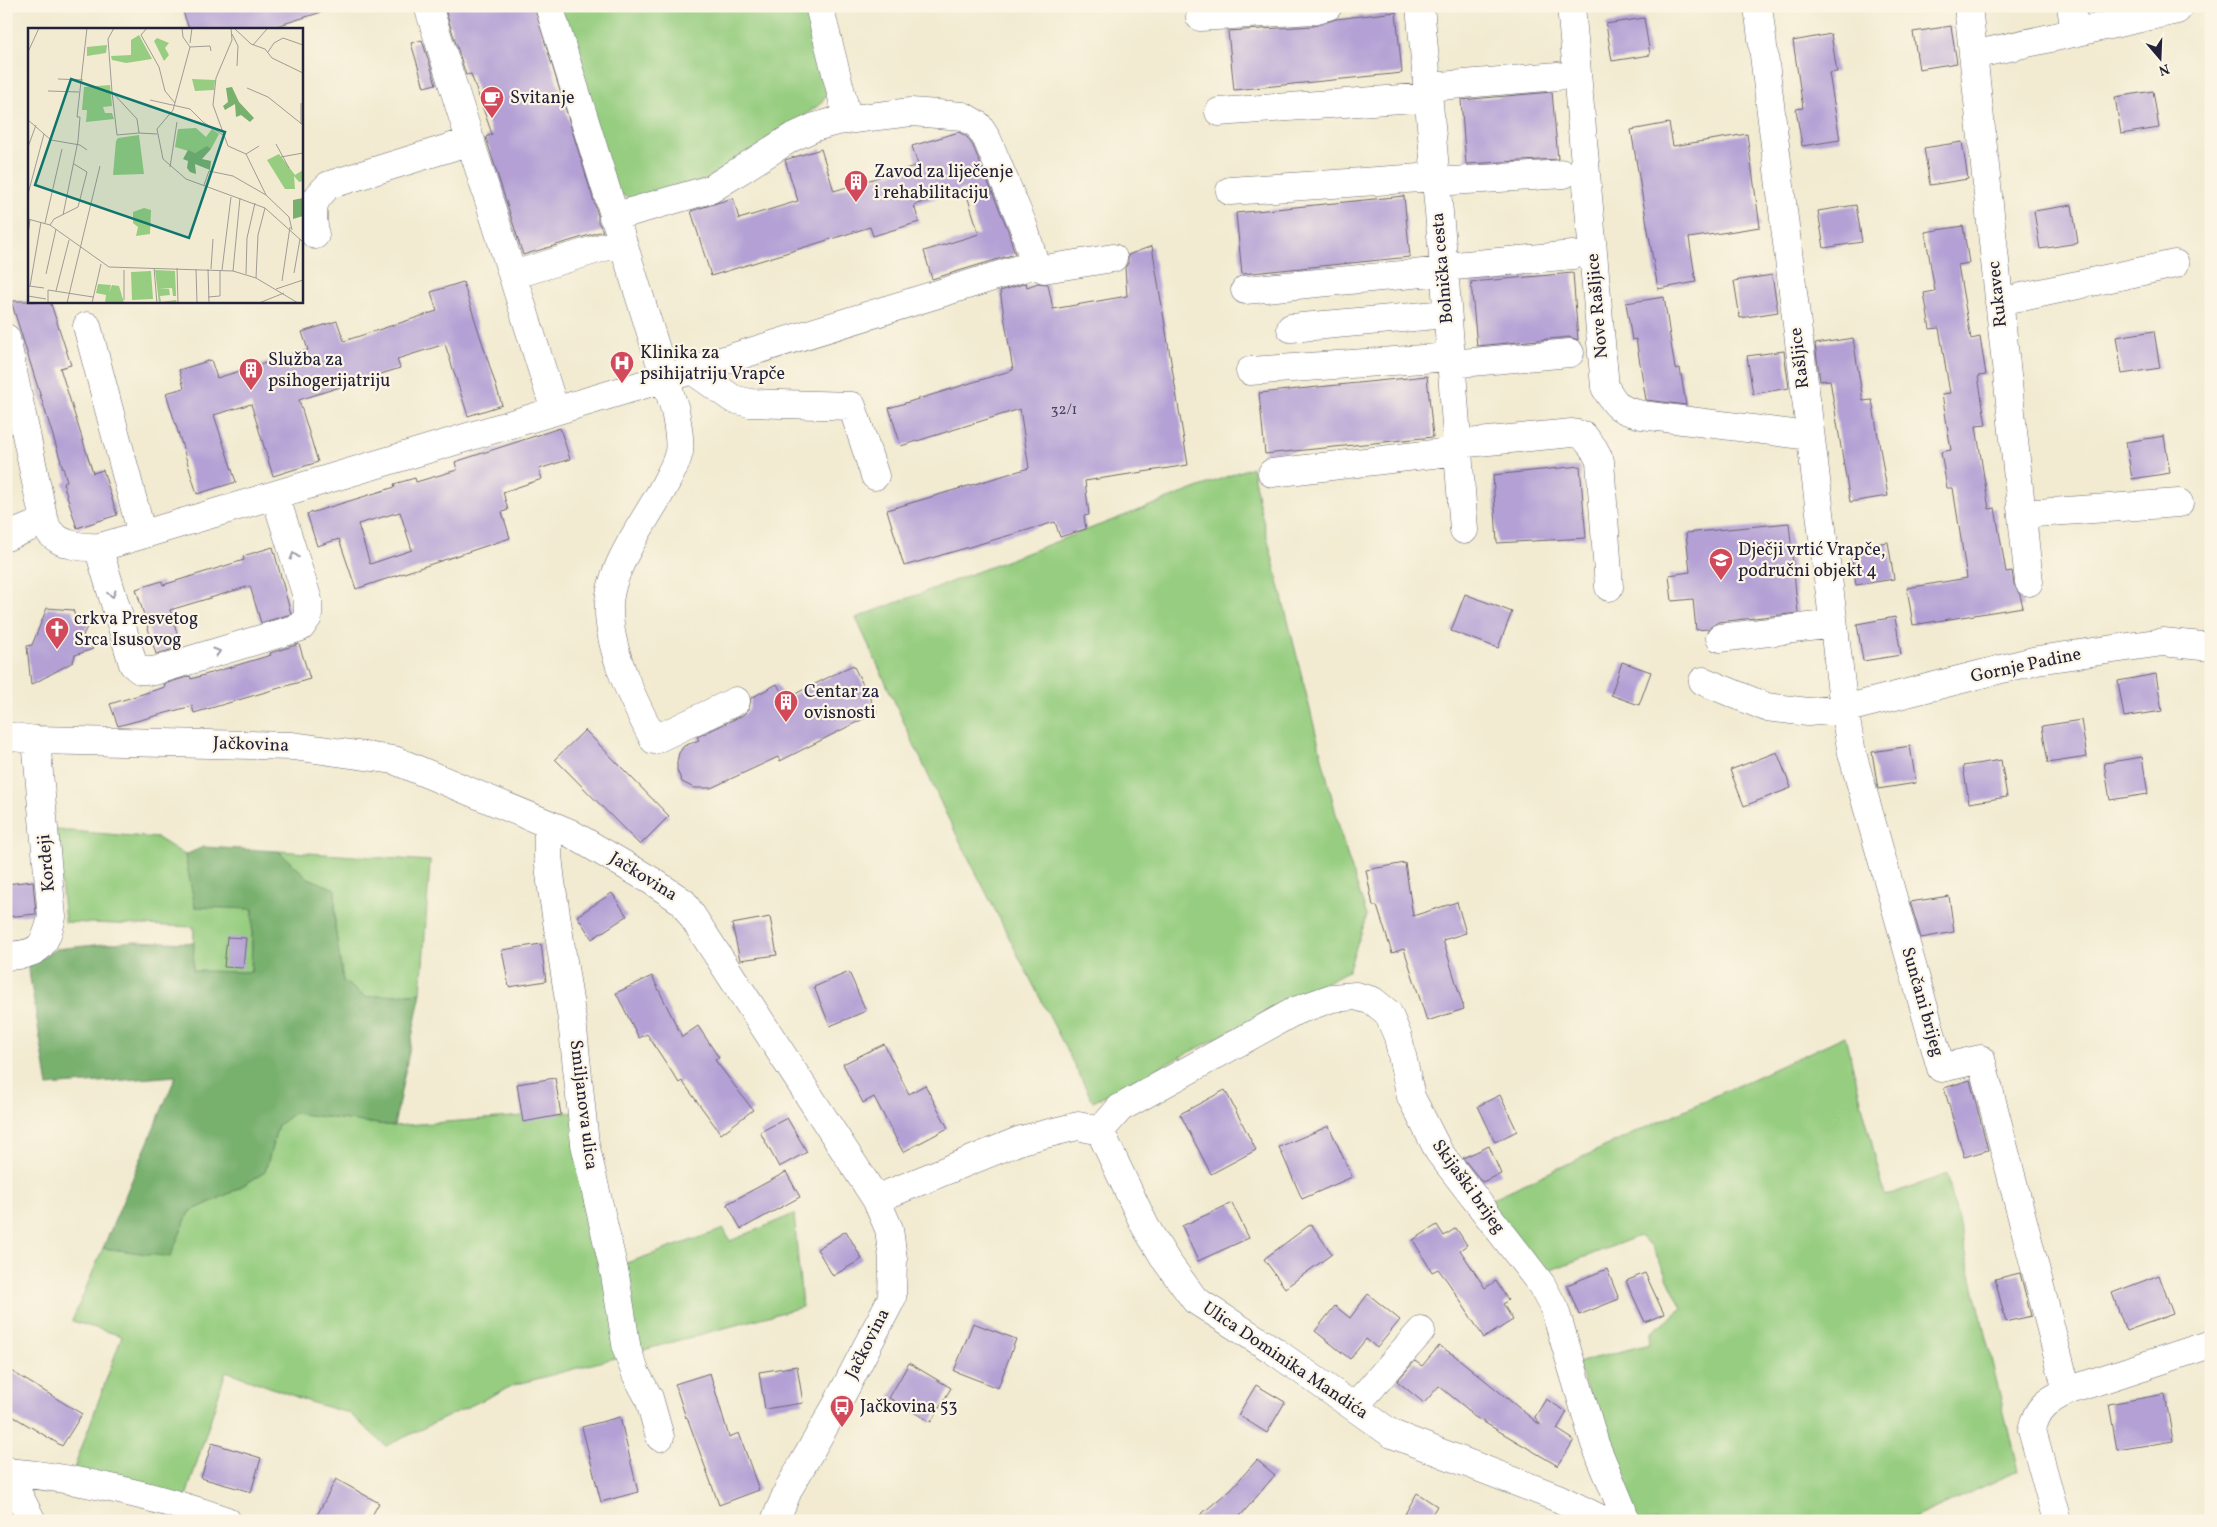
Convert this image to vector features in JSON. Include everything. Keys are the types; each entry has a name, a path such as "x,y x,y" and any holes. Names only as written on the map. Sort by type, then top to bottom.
{"street":[{"path":"428,6 555,411"},
{"path":"549,6 675,410 679,451 673,471 624,558 612,584 609,604 613,636 624,678 635,705 654,740 736,701"},
{"path":"819,6 848,120"},
{"path":"1200,17 1313,10 1328,6"},
{"name":"Bolnička cesta","path":"1420,6 1444,269 1464,530"},
{"name":"Nove Rašljice","path":"1571,6 1605,387 1623,411 1810,436"},
{"name":"Rašljice","path":"1758,6 1844,709"},
{"name":"Rukavec","path":"1968,6 2029,582"},
{"path":"2071,6 2075,33"},
{"path":"1973,55 2177,10"},
{"path":"1219,112 1428,92 1558,76"},
{"path":"513,275 712,189 791,138 815,127 848,120 911,112 963,116 978,125 987,139 1023,225 1035,264 1044,269 1112,258"},
{"path":"315,235 313,212 315,197 329,184 471,140"},
{"path":"1230,191 1435,179 1564,174"},
{"path":"1245,290 1573,255"},
{"path":"6,338 48,530 56,537 79,547 98,547 692,370 1035,264"},
{"path":"1999,302 2175,264"},
{"path":"1291,328 1447,314"},
{"path":"86,326 142,535"},
{"path":"1250,371 1570,353"},
{"path":"692,370 734,399 750,403 852,406 875,476"},
{"path":"1272,473 1572,433 1583,436 1594,448 1600,461 1609,587"},
{"path":"98,547 133,664 140,670 154,671 301,627 308,617 308,600 276,495"},
{"path":"2022,514 2179,503"},
{"path":"6,537 45,521"},
{"path":"1720,638 1834,624"},
{"name":"Gornje Padine","path":"1703,681 1766,707 1808,712 1844,709 2037,660 2163,642 2211,647"},
{"name":"Sunčani brijeg","path":"1844,709 1857,772 1941,1068 1981,1058 2067,1391"},
{"name":"Jačkovina","path":"6,736 36,740 293,746 394,760 570,833 652,881 683,902 876,1199 889,1228 892,1259 892,1298 836,1406 789,1488 775,1521"},
{"name":"Kordeji","path":"6,956 29,954 38,950 47,937 52,917 36,740"},
{"name":"Smiljanova ulica","path":"548,824 548,856 551,882 572,1020 585,1144 615,1275 627,1350 636,1374 650,1398 660,1437"},
{"name":"Skijaški brijeg","path":"1100,1131 1120,1108 1294,1011 1332,998 1356,996 1374,1001 1388,1013 1398,1037 1411,1097 1439,1152 1541,1284 1555,1310 1596,1444 1625,1521"},
{"path":"876,1199 1021,1140 1078,1126 1100,1131"},
{"name":"Ulica Dominika Mandića","path":"1100,1131 1145,1226 1167,1262 1195,1300 1273,1350 1392,1434 1558,1498 1606,1521"},
{"path":"1354,1407 1421,1330"},
{"path":"2057,1521 2032,1430 2035,1417 2041,1408 2052,1398 2067,1391 2211,1344"},
{"path":"7,1471 32,1521"},
{"path":"7,1471 52,1476 103,1487 227,1521"}],"green space":[{"path":"557,6 807,6 828,92 820,104 782,133 705,180 637,202 614,191"},
{"path":"1252,467 1259,504 1343,842 1367,916 1348,971 1093,1102 946,814 856,618"},
{"path":"56,830 158,838 185,855 195,906 253,908 251,972 193,971 194,927 65,922"},
{"path":"203,847 278,851 308,878 335,889 335,927 343,981 365,997 421,993 394,1126 294,1113 278,1125 265,1172 230,1193 189,1212 170,1257 103,1248 176,1076 48,1086 28,966 56,949 133,941 194,943 193,971 251,972 253,909 195,907 185,855"},
{"path":"278,851 430,861 421,993 365,997 343,981 335,927 335,889 308,878"},
{"path":"1845,1036 1885,1196 1947,1174 2018,1471 1907,1521 1635,1521 1577,1363 1649,1344 1651,1333 1682,1308 1652,1246 1639,1236 1546,1272 1487,1201"},
{"path":"576,1112 622,1356 514,1385 386,1446 349,1413 313,1403 226,1371 184,1503 72,1474 122,1336 72,1321 103,1248 170,1256 189,1212 230,1193 265,1172 278,1125 294,1113 394,1126"},
{"path":"794,1214 802,1307 636,1352 621,1265 724,1229 730,1241"}],"building":[{"path":"181,6 324,6 325,11 270,28 189,28"},
{"path":"444,6 534,6 598,215 598,222 603,231 523,255 486,138 492,134 471,74 466,75"},
{"path":"1396,12 1402,73 1234,90 1228,31 1314,26 1336,19"},
{"path":"1644,18 1650,55 1612,61 1606,24"},
{"path":"1951,26 1957,63 1919,69 1913,32"},
{"path":"1831,34 1837,72 1829,73 1840,140 1802,146 1796,109 1803,108 1793,41"},
{"path":"422,40 436,84 424,87 411,43"},
{"path":"2153,91 2159,128 2121,134 2115,97"},
{"path":"1552,92 1558,159 1466,164 1461,100"},
{"path":"1669,123 1673,146 1747,134 1760,227 1689,238 1696,282 1658,289 1631,130"},
{"name":"Zavod za liječenje i rehabilitaciju","path":"959,132 967,137 973,146 1008,230 1015,254 932,279 924,251 979,234 965,189 914,205 919,222 873,236 870,227 711,276 691,211 733,198 739,219 798,201 785,160 821,149 834,191 918,165 912,146"},
{"path":"1962,142 1968,179 1930,185 1924,148"},
{"path":"1404,196 1410,257 1242,274 1236,213"},
{"path":"1856,205 1862,242 1824,248 1818,211"},
{"path":"2072,205 2078,243 2040,249 2034,211"},
{"path":"1963,226 1969,263 1958,265 1971,339 1980,337 1986,375 1978,376 1986,425 1976,426 1989,509 1995,508 2006,572 2012,571 2014,584 2020,595 2023,607 1913,625 1907,588 1967,578 1953,488 1947,488 1941,452 1951,450 1942,394 1950,393 1939,328 1930,329 1924,293 1935,291 1925,232"},
{"path":"1152,246 1188,465 1085,481 1089,515 1084,516 1086,529 1060,537 1055,522 904,566 887,510 1029,468 1020,409 901,446 889,408 1013,370 1000,291 1026,283 1027,287 1038,283 1048,284 1053,309 1127,296 1125,268 1128,263 1128,255"},
{"path":"1573,273 1578,340 1569,337 1477,346 1471,282"},
{"path":"1772,275 1778,312 1740,318 1734,281"},
{"name":"Služba za psihogerijatriju","path":"463,282 502,405 468,416 445,344 397,359 400,368 299,400 318,462 273,476 251,404 214,415 236,482 197,494 166,393 184,388 179,370 211,360 217,378 308,350 302,332 337,321 344,341 437,311 431,292"},
{"path":"1664,297 1675,369 1680,368 1686,405 1646,400 1636,339 1632,340 1626,303"},
{"path":"11,301 50,302 71,365 60,368 93,473 103,470 117,515 77,528 63,483 67,481"},
{"path":"2154,331 2160,368 2122,374 2116,337"},
{"path":"1853,338 1863,401 1872,400 1888,496 1850,502 1830,380 1820,381 1815,344"},
{"path":"1784,351 1789,388 1753,394 1747,356"},
{"path":"1427,376 1433,437 1265,454 1259,393"},
{"path":"560,428 570,459 539,469 542,479 503,492 508,510 502,512 510,538 356,589 339,539 317,546 307,514 395,487 394,484 415,478 416,482 457,470 455,462","holes":["400,512 412,550 370,564 358,524"]},
{"path":"2164,436 2170,473 2132,479 2126,442"},
{"path":"1580,466 1586,538 1497,543 1493,475"},
{"path":"1789,523 1798,613 1718,622 1708,629 1696,630 1693,599 1672,601 1669,575 1690,572 1686,533"},
{"path":"1888,542 1894,579 1856,585 1850,548"},
{"path":"273,547 291,614 261,623 250,586 170,610 181,647 156,654 136,589 162,581 163,585 244,560 243,556"},
{"path":"1465,594 1512,612 1498,648 1451,631"},
{"name":"crkva Presvetog Srca Isusovog","path":"47,608 73,610 76,619 91,619 83,635 93,649 75,655 73,662 31,685 27,646 32,645"},
{"path":"1895,617 1901,655 1863,661 1857,624"},
{"path":"299,644 310,679 194,713 192,706 118,726 110,704 165,687 164,684 190,676 191,679 271,655 270,653"},
{"path":"1622,662 1651,672 1639,705 1611,695"},
{"name":"Centar za ovisnosti","path":"853,665 877,712 780,761 778,757 711,788 694,788 682,782 677,770 677,762 679,753 684,746 699,740 697,737 743,715 749,709 751,698 777,684 785,699"},
{"path":"2156,674 2162,711 2124,717 2118,681"},
{"path":"2081,720 2087,757 2048,763 2042,726"},
{"path":"585,730 669,816 640,845 555,759"},
{"path":"1910,746 1916,783 1878,789 1872,752"},
{"path":"1777,752 1791,788 1744,806 1730,770"},
{"path":"2142,757 2148,794 2110,800 2104,763"},
{"path":"2001,760 2007,797 1969,803 1963,766"},
{"path":"1405,863 1413,916 1457,902 1466,933 1443,940 1464,1009 1427,1021 1404,949 1392,953 1377,906 1373,906 1366,870"},
{"path":"33,881 36,914 6,917 6,884"},
{"path":"612,893 627,916 592,939 577,916"},
{"path":"1949,896 1954,932 1921,938 1910,902"},
{"path":"770,917 777,955 740,960 732,924"},
{"path":"227,937 246,938 243,968 224,967"},
{"path":"541,944 546,981 509,987 502,950"},
{"path":"849,972 866,1011 830,1026 814,987"},
{"path":"652,976 682,1037 698,1026 719,1058 715,1060 753,1110 721,1134 682,1081 679,1083 647,1034 639,1038 616,993"},
{"path":"884,1044 909,1094 925,1085 948,1128 903,1152 874,1097 863,1103 843,1064"},
{"path":"555,1078 561,1115 523,1122 517,1084"},
{"path":"1970,1080 1988,1150 1964,1157 1944,1088"},
{"path":"1225,1090 1256,1150 1211,1174 1180,1114"},
{"path":"1500,1095 1517,1131 1495,1142 1478,1106"},
{"path":"787,1118 807,1152 779,1167 760,1132"},
{"path":"1329,1126 1352,1177 1302,1199 1279,1147"},
{"path":"1489,1146 1501,1174 1482,1182 1463,1158"},
{"path":"786,1172 800,1197 741,1229 727,1204"},
{"path":"1232,1203 1249,1238 1198,1261 1182,1226"},
{"path":"1311,1224 1332,1254 1285,1288 1264,1259"},
{"path":"1437,1225 1444,1236 1456,1228 1467,1245 1460,1250 1485,1288 1496,1281 1508,1300 1503,1304 1513,1320 1484,1338 1448,1282 1438,1269 1432,1272 1413,1240"},
{"path":"846,1231 862,1259 833,1276 817,1249"},
{"path":"1607,1269 1619,1299 1579,1315 1567,1285"},
{"path":"1645,1273 1664,1314 1645,1322 1626,1281"},
{"path":"2020,1273 2031,1316 2006,1322 1995,1279"},
{"path":"2159,1275 2173,1314 2126,1331 2112,1293"},
{"path":"1368,1294 1400,1320 1377,1348 1366,1339 1350,1359 1315,1331 1335,1306 1350,1318"},
{"path":"973,1323 1016,1339 998,1388 954,1371"},
{"path":"1439,1346 1454,1355 1540,1425 1535,1417 1546,1399 1567,1412 1557,1429 1574,1440 1558,1466 1470,1414 1471,1412 1439,1386 1424,1403 1397,1381 1415,1361 1422,1366"},
{"path":"909,1363 951,1388 931,1422 889,1398"},
{"path":"797,1366 803,1403 765,1409 759,1372"},
{"path":"6,1368 82,1414 62,1446 6,1412"},
{"path":"710,1373 729,1437 739,1433 759,1490 719,1505 675,1384"},
{"path":"1256,1385 1285,1402 1267,1433 1238,1415"},
{"path":"2165,1394 2173,1441 2117,1450 2109,1404"},
{"path":"620,1417 638,1492 601,1502 582,1427"},
{"path":"212,1443 261,1458 251,1492 201,1478"},
{"path":"1257,1460 1275,1475 1236,1521 1193,1521 1231,1489"},
{"path":"336,1479 379,1503 369,1521 314,1521"},
{"path":"1417,1493 1437,1506 1428,1521 1401,1521"}],"place":[{"name":"Svitanje","path":"492,119"},
{"name":"Zavod za liječenje i rehabilitaciju","path":"856,203"},
{"name":"Klinika za psihijatriju Vrapče","path":"622,384"},
{"name":"Služba za psihogerijatriju","path":"251,391"},
{"name":"Dječji vrtić Vrapče, područni objekt 4","path":"1721,581"},
{"name":"crkva Presvetog Srca Isusovog","path":"57,650"},
{"name":"Centar za ovisnosti","path":"786,723"},
{"name":"Jačkovina 53","path":"842,1428"}]}
